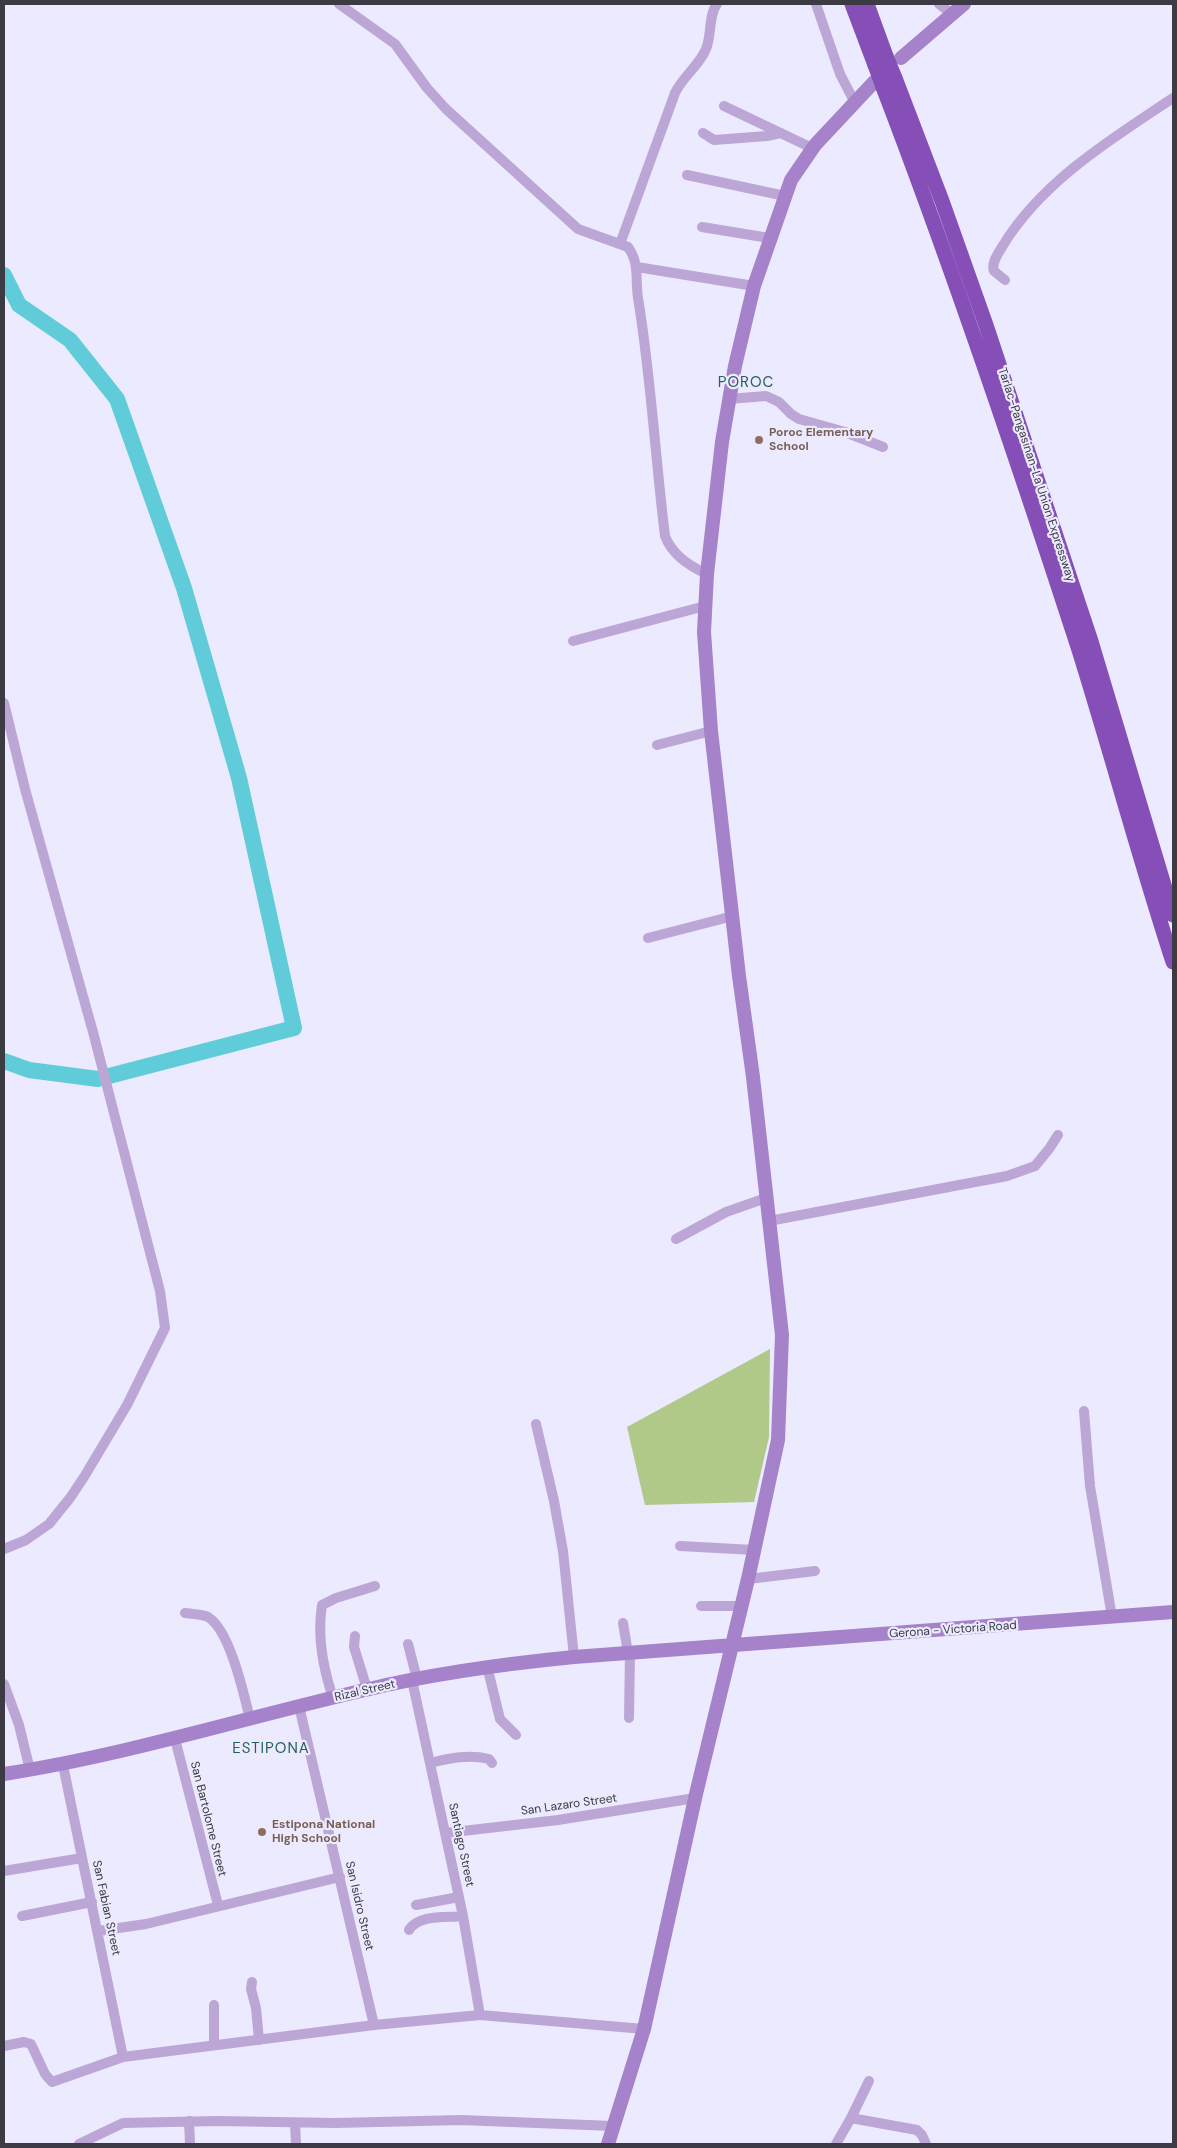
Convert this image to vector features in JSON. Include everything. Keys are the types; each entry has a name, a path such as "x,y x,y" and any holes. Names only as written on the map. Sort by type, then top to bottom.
{"highway":[{"name":"Tarlac-Pangasinan-La Union Expressway","path":"852,4 887,60"},
{"name":"Tarlac-Pangasinan-La Union Expressway","path":"867,4 887,60 884,83 929,206 1077,645 1173,962"},
{"name":"Tarlac-Pangasinan-La Union Expressway","path":"884,83 942,201 986,325 1090,638 1173,915"}],"street":[{"path":"339,4 395,44 427,88 446,109 578,229 628,247 637,267 638,295 645,338 665,536 673,550 686,563 707,574"},
{"path":"620,244 675,93 682,79 695,67 707,47 713,13 718,4"},
{"path":"816,4 840,74 854,101"},
{"path":"939,4 952,14"},
{"path":"887,60 964,4"},
{"path":"608,2144 644,2029 695,1798 748,1579 778,1440 782,1335 711,731 704,632 707,574 722,442 729,399 754,286 769,238 798,167 812,148 854,101 884,83"},
{"path":"1005,280 994,271 994,262 1015,226 1040,198 1084,160 1173,98"},
{"path":"724,106 812,148"},
{"path":"704,133 714,140 758,137 781,133"},
{"path":"687,175 785,196"},
{"path":"702,227 769,238"},
{"path":"637,267 754,286"},
{"path":"729,399 766,396 779,402 799,419 845,432 883,447"},
{"path":"573,641 705,606"},
{"path":"4,703 25,789 92,1032 160,1291 165,1328 127,1405 70,1498 49,1524 26,1540 4,1548"},
{"path":"657,745 711,731"},
{"path":"648,938 733,916"},
{"path":"769,1221 1007,1176 1035,1166 1058,1135"},
{"path":"676,1240 726,1212 766,1198"},
{"path":"1084,1410 1090,1486 1112,1617"},
{"path":"536,1424 554,1501 563,1551 574,1657"},
{"path":"680,1546 754,1550"},
{"path":"748,1579 815,1571"},
{"path":"333,1698 326,1676 321,1647 320,1618 322,1604 375,1586"},
{"path":"701,1606 741,1606"},
{"name":"Gerona - Victoria Road","path":"732,1646 1173,1612"},
{"path":"185,1613 208,1617 229,1647 239,1672 250,1719"},
{"path":"622,1623 629,1653 629,1718"},
{"path":"355,1636 354,1646 367,1689"},
{"name":"Santiago Street","path":"408,1644 430,1763 463,1916 480,2015"},
{"name":"Rizal Street","path":"4,1774 63,1764 175,1739 367,1689 487,1666 574,1657 732,1646"},
{"path":"487,1666 500,1719 516,1735"},
{"path":"4,1684 19,1725 30,1770"},
{"name":"San Isidro Street","path":"300,1706 374,2025"},
{"name":"San Bartolome Street","path":"175,1739 218,1905"},
{"path":"430,1763 464,1756 489,1759 492,1763"},
{"name":"San Fabian Street","path":"63,1764 123,2057"},
{"name":"San Lazaro Street","path":"445,1834 558,1820 695,1798"},
{"path":"4,1871 82,1858"},
{"path":"98,1931 146,1924 340,1876"},
{"path":"416,1905 459,1897"},
{"path":"22,1916 92,1902"},
{"path":"409,1930 412,1925 422,1920 463,1916"},
{"path":"252,1982 251,1989 256,2008 258,2040"},
{"path":"214,2005 214,2045"},
{"path":"4,2046 24,2042 31,2044 45,2074 52,2082 123,2057 374,2025 480,2015 644,2029"},
{"path":"836,2144 868,2081"},
{"path":"850,2118 917,2130 922,2134 926,2144"},
{"path":"79,2144 123,2123 336,2124 461,2120 613,2126"},
{"path":"189,2122 190,2144"},
{"path":"295,2123 296,2144"}],"green space":[{"path":"770,1349 769,1437 754,1502 645,1505 627,1427"}],"waterway":[{"path":"4,275 19,305 70,340 117,399 184,588 239,778 294,1028 109,1076"},
{"path":"4,1061 29,1070 98,1079"}],"place":[{"name":"Poroc Elementary School","path":"759,440"},
{"name":"Estipona National High School","path":"262,1832"}],"district":[{"name":"POROC","path":"746,383"},
{"name":"ESTIPONA","path":"271,1749"}]}
